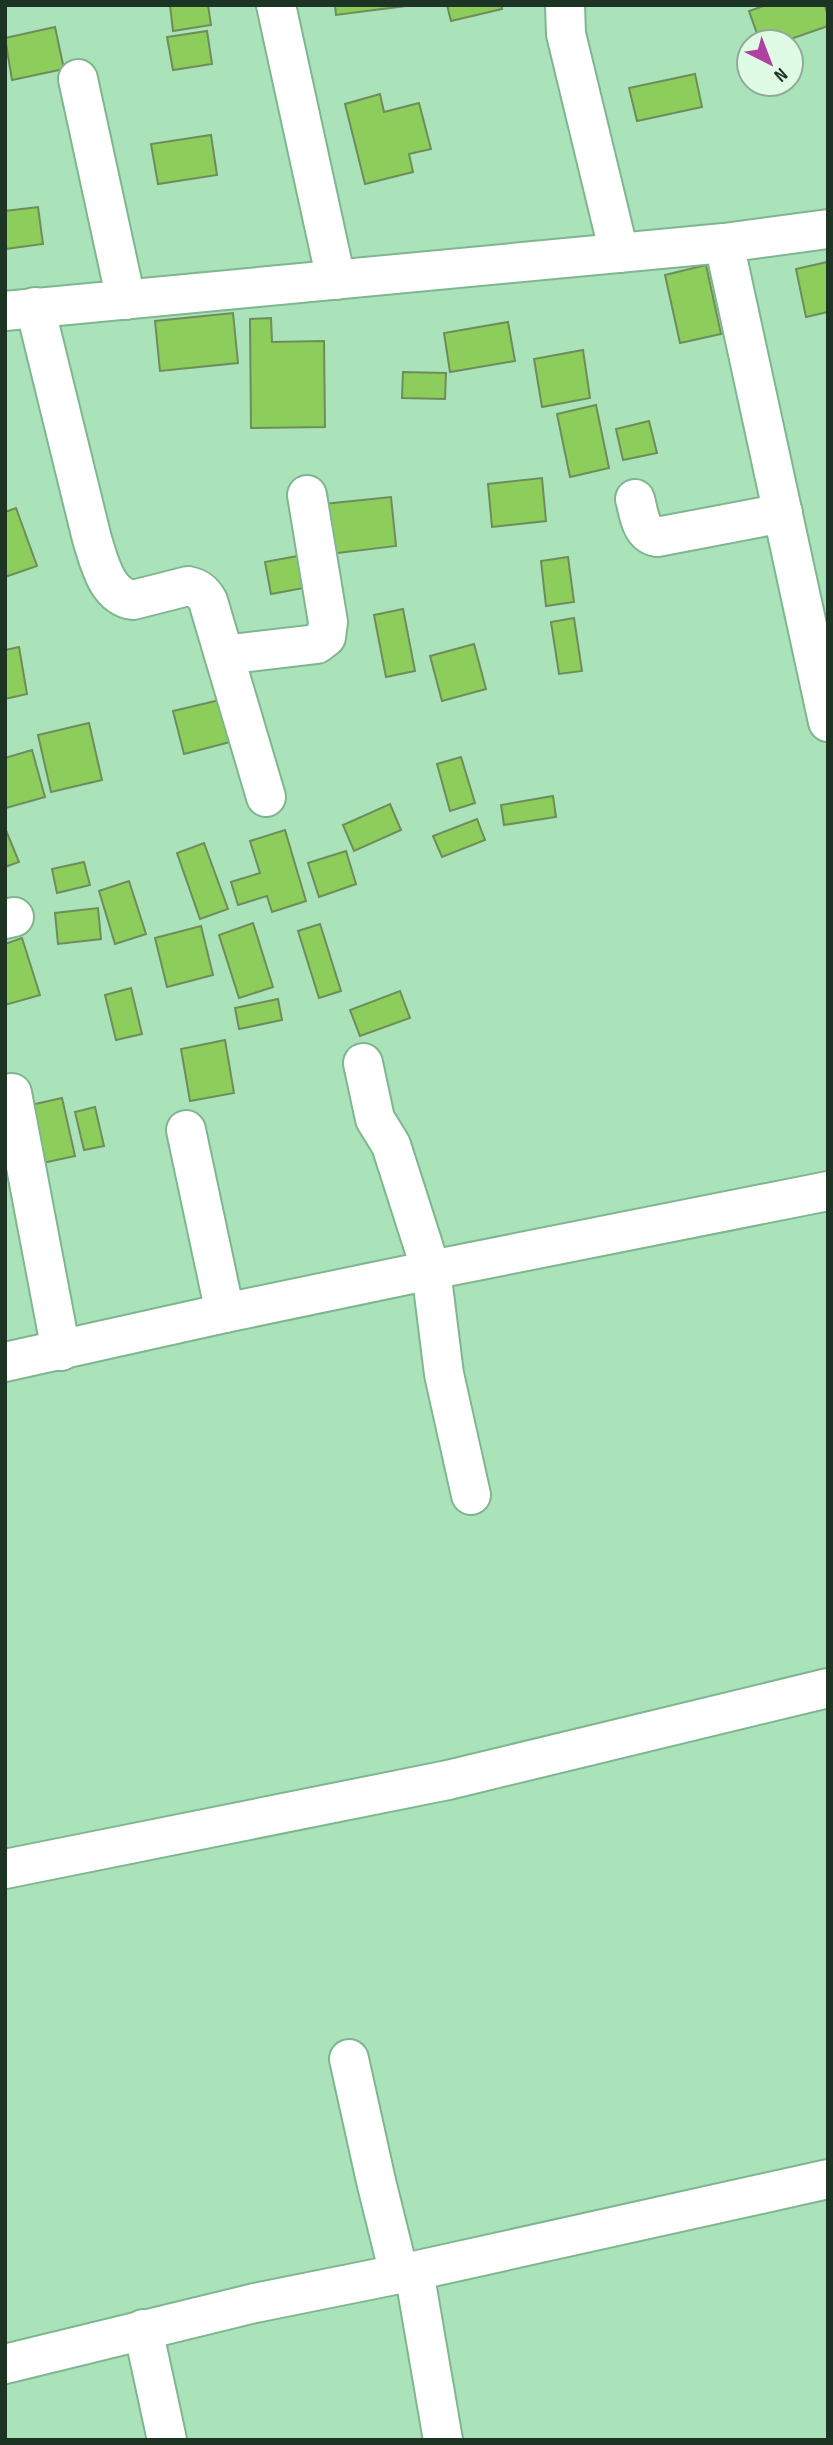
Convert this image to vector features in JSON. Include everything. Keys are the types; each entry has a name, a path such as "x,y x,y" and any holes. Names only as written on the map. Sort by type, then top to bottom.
{"street":[{"path":"275,5 336,280"},
{"path":"565,5 566,34 620,253"},
{"path":"78,79 125,300"},
{"path":"266,797 208,601 196,587 188,586 133,600 119,595 101,568 20,309 724,243 828,229"},
{"path":"724,243 828,722"},
{"path":"224,655 317,644 326,637 328,622 307,495"},
{"path":"635,499 643,528 650,536 657,537 783,513"},
{"path":"363,1063 376,1119 391,1145 431,1270 444,1374 471,1495"},
{"path":"12,1093 61,1351"},
{"path":"186,1130 225,1313"},
{"path":"5,1362 431,1270 828,1191"},
{"path":"5,1870 448,1780 828,1688"},
{"path":"349,2059 376,2180 407,2272 443,2440"},
{"path":"5,2364 255,2303 828,2179"},
{"path":"143,2329 167,2440"}],"building":[{"path":"170,5 208,5 211,25 173,31"},
{"path":"335,5 405,5 405,6 336,15"},
{"path":"447,5 501,5 502,9 451,21"},
{"path":"766,5 824,5 828,14 828,26 805,34 805,28 755,28 749,11"},
{"path":"55,27 64,69 12,80 5,38"},
{"path":"207,31 212,64 173,70 167,37"},
{"path":"695,74 702,107 637,121 629,88"},
{"path":"380,94 384,112 419,103 431,149 409,154 413,172 365,184 345,104"},
{"path":"211,135 217,175 158,184 151,144"},
{"path":"38,207 43,244 5,249 5,211"},
{"path":"827,262 828,312 806,317 796,269"},
{"path":"706,265 721,334 680,343 665,275"},
{"path":"233,313 238,363 160,371 155,321"},
{"path":"271,318 272,342 324,341 325,427 251,428 250,319"},
{"path":"508,322 515,361 450,372 444,333"},
{"path":"583,350 590,398 542,407 534,359"},
{"path":"403,372 446,373 445,399 402,398"},
{"path":"596,405 609,468 570,477 557,414"},
{"path":"649,421 657,453 623,460 616,429"},
{"path":"542,478 546,521 492,527 488,484"},
{"path":"391,497 396,546 330,554 324,504"},
{"path":"16,508 37,566 5,577 5,512"},
{"path":"303,555 309,587 271,594 265,562"},
{"path":"568,557 574,602 546,606 541,561"},
{"path":"403,609 415,671 386,677 374,615"},
{"path":"574,618 582,671 559,674 551,622"},
{"path":"474,644 486,689 442,701 430,656"},
{"path":"19,647 27,694 5,699 5,650"},
{"path":"224,699 234,741 184,754 173,711"},
{"path":"89,723 102,780 51,792 38,735"},
{"path":"32,750 45,797 6,808 5,758"},
{"path":"461,757 475,803 450,811 437,764"},
{"path":"553,796 556,817 504,825 501,805"},
{"path":"390,804 401,830 354,851 343,825"},
{"path":"477,819 485,840 442,857 433,836"},
{"path":"5,828 19,862 5,867"},
{"path":"285,830 306,901 272,912 267,896 238,905 231,882 260,873 250,841"},
{"path":"204,843 228,909 200,919 177,853"},
{"path":"346,851 356,884 319,897 308,863"},
{"path":"84,862 90,885 57,893 52,869"},
{"path":"129,881 146,934 115,944 99,891"},
{"path":"98,908 101,939 58,944 55,913"},
{"path":"253,923 273,987 239,998 219,935"},
{"path":"320,924 341,991 319,998 298,931"},
{"path":"201,926 213,975 167,987 155,938"},
{"path":"22,938 40,995 5,1005 5,944"},
{"path":"131,988 142,1034 116,1040 105,995"},
{"path":"400,991 410,1018 360,1036 350,1010"},
{"path":"278,999 282,1020 239,1029 235,1008"},
{"path":"225,1040 234,1093 190,1101 181,1049"},
{"path":"62,1098 75,1156 38,1164 26,1106"},
{"path":"95,1107 104,1146 84,1150 75,1112"}]}
